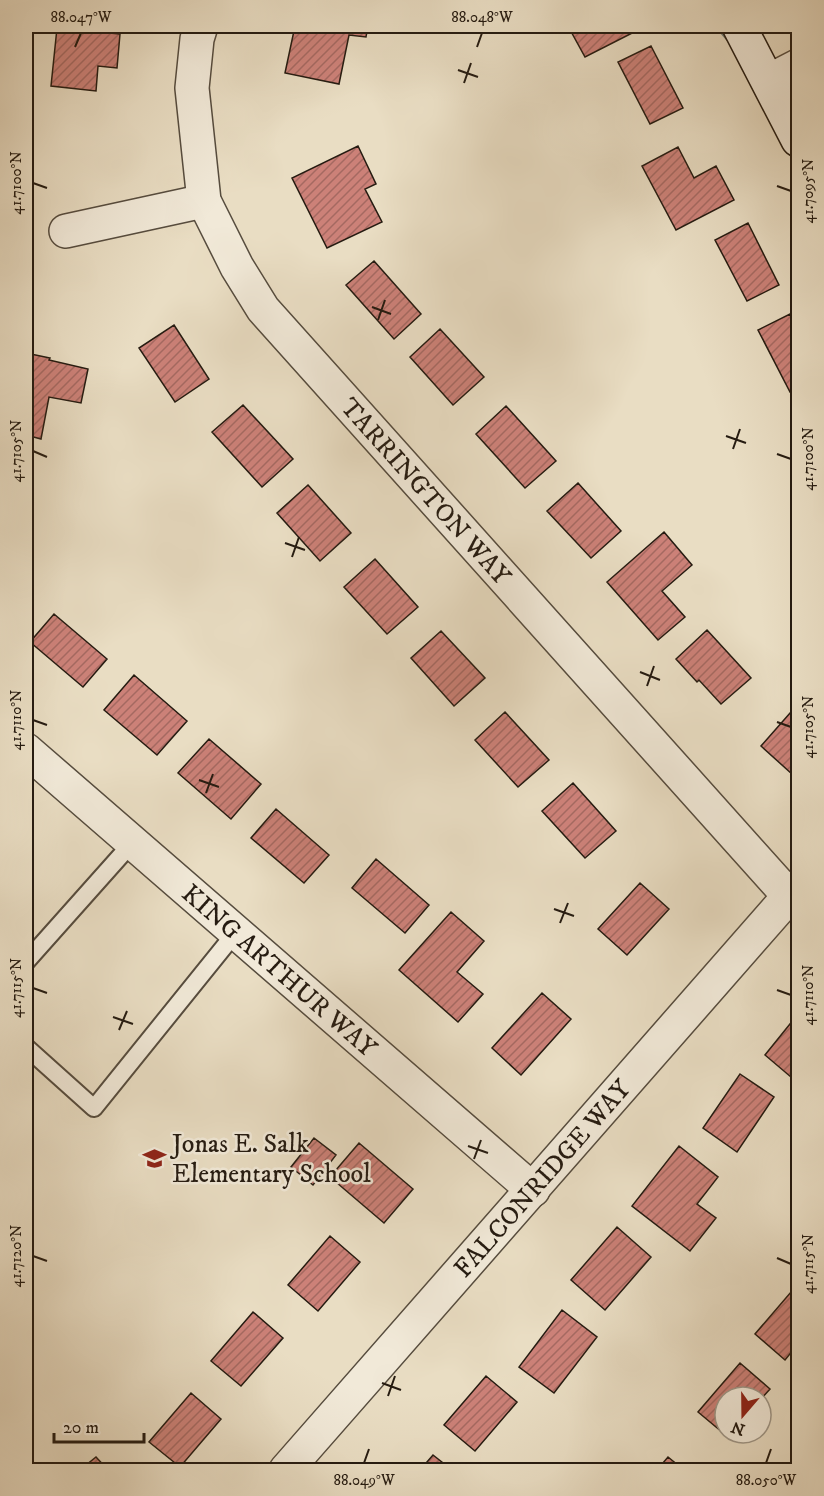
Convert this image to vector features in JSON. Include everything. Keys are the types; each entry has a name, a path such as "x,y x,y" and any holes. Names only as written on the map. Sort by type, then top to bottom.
{"street":[{"name":"TARRINGTON WAY","path":"201,26 197,39 192,88 204,201 237,267 263,309 794,891"},
{"path":"739,26 798,140"},
{"path":"769,81 798,66"},
{"path":"66,231 204,201"},
{"name":"KING ARTHUR WAY","path":"26,750 533,1190"},
{"name":"FALCONRIDGE WAY","path":"286,1470 794,891"}],"lane":[{"path":"26,962 132,843"},
{"path":"26,1047 94,1108 236,932"}],"building":[{"path":"295,26 368,26 366,37 349,35 339,84 285,73"},
{"path":"568,26 643,26 644,27 585,57"},
{"path":"57,28 120,34 117,68 98,66 96,91 51,86"},
{"path":"651,46 683,108 650,124 618,62"},
{"path":"358,146 376,184 365,189 382,222 327,248 292,178"},
{"path":"678,147 694,178 716,166 734,200 676,230 642,166"},
{"path":"748,223 779,285 747,301 715,240"},
{"path":"374,261 421,314 394,339 346,285"},
{"path":"790,314 798,330 798,388 790,392 758,330"},
{"path":"174,325 209,379 175,402 139,348"},
{"path":"440,329 484,377 453,405 410,357"},
{"path":"26,353 88,369 81,403 49,397 41,439 26,435"},
{"path":"243,405 293,459 262,487 212,432"},
{"path":"506,406 556,461 525,488 476,434"},
{"path":"578,483 621,531 591,558 547,511"},
{"path":"308,485 351,533 320,561 277,513"},
{"path":"664,532 692,565 662,591 685,617 658,640 607,582"},
{"path":"375,559 418,607 387,634 344,587"},
{"path":"54,614 107,659 83,687 30,642"},
{"path":"707,630 751,678 721,704 676,659"},
{"path":"441,631 485,678 454,706 411,658"},
{"path":"134,675 187,721 157,755 104,710"},
{"path":"798,704 798,769 793,775 761,746"},
{"path":"505,712 549,760 518,787 475,740"},
{"path":"209,739 261,784 231,819 178,773"},
{"path":"573,783 616,831 585,858 542,811"},
{"path":"276,809 329,855 304,883 251,838"},
{"path":"376,859 429,905 405,933 352,888"},
{"path":"640,883 669,909 627,955 598,929"},
{"path":"451,912 484,941 457,972 483,994 458,1022 399,970"},
{"path":"542,993 571,1019 521,1075 492,1048"},
{"path":"798,1014 798,1083 765,1055"},
{"path":"740,1074 774,1097 737,1152 703,1128"},
{"path":"314,1138 336,1155 313,1185 291,1167"},
{"path":"359,1143 413,1189 384,1223 330,1177"},
{"path":"679,1146 718,1177 697,1204 716,1218 690,1251 632,1206"},
{"path":"617,1227 651,1257 605,1310 571,1280"},
{"path":"330,1236 360,1262 318,1311 288,1285"},
{"path":"797,1285 798,1344 785,1360 755,1334"},
{"path":"562,1310 597,1337 554,1393 519,1367"},
{"path":"253,1312 283,1338 241,1386 211,1361"},
{"path":"740,1363 765,1385 721,1385"},
{"path":"486,1376 517,1402 475,1451 444,1425"},
{"path":"191,1393 221,1419 180,1467 149,1442"},
{"path":"713,1394 713,1424 698,1412"},
{"path":"433,1455 452,1470 420,1470"},
{"path":"96,1457 108,1470 80,1470"},
{"path":"668,1457 684,1470 657,1470"}],"waterway":[{"path":"720,26 732,40"}],"place":[{"name":"Jonas E. Salk Elementary School","path":"154,1158"}]}
